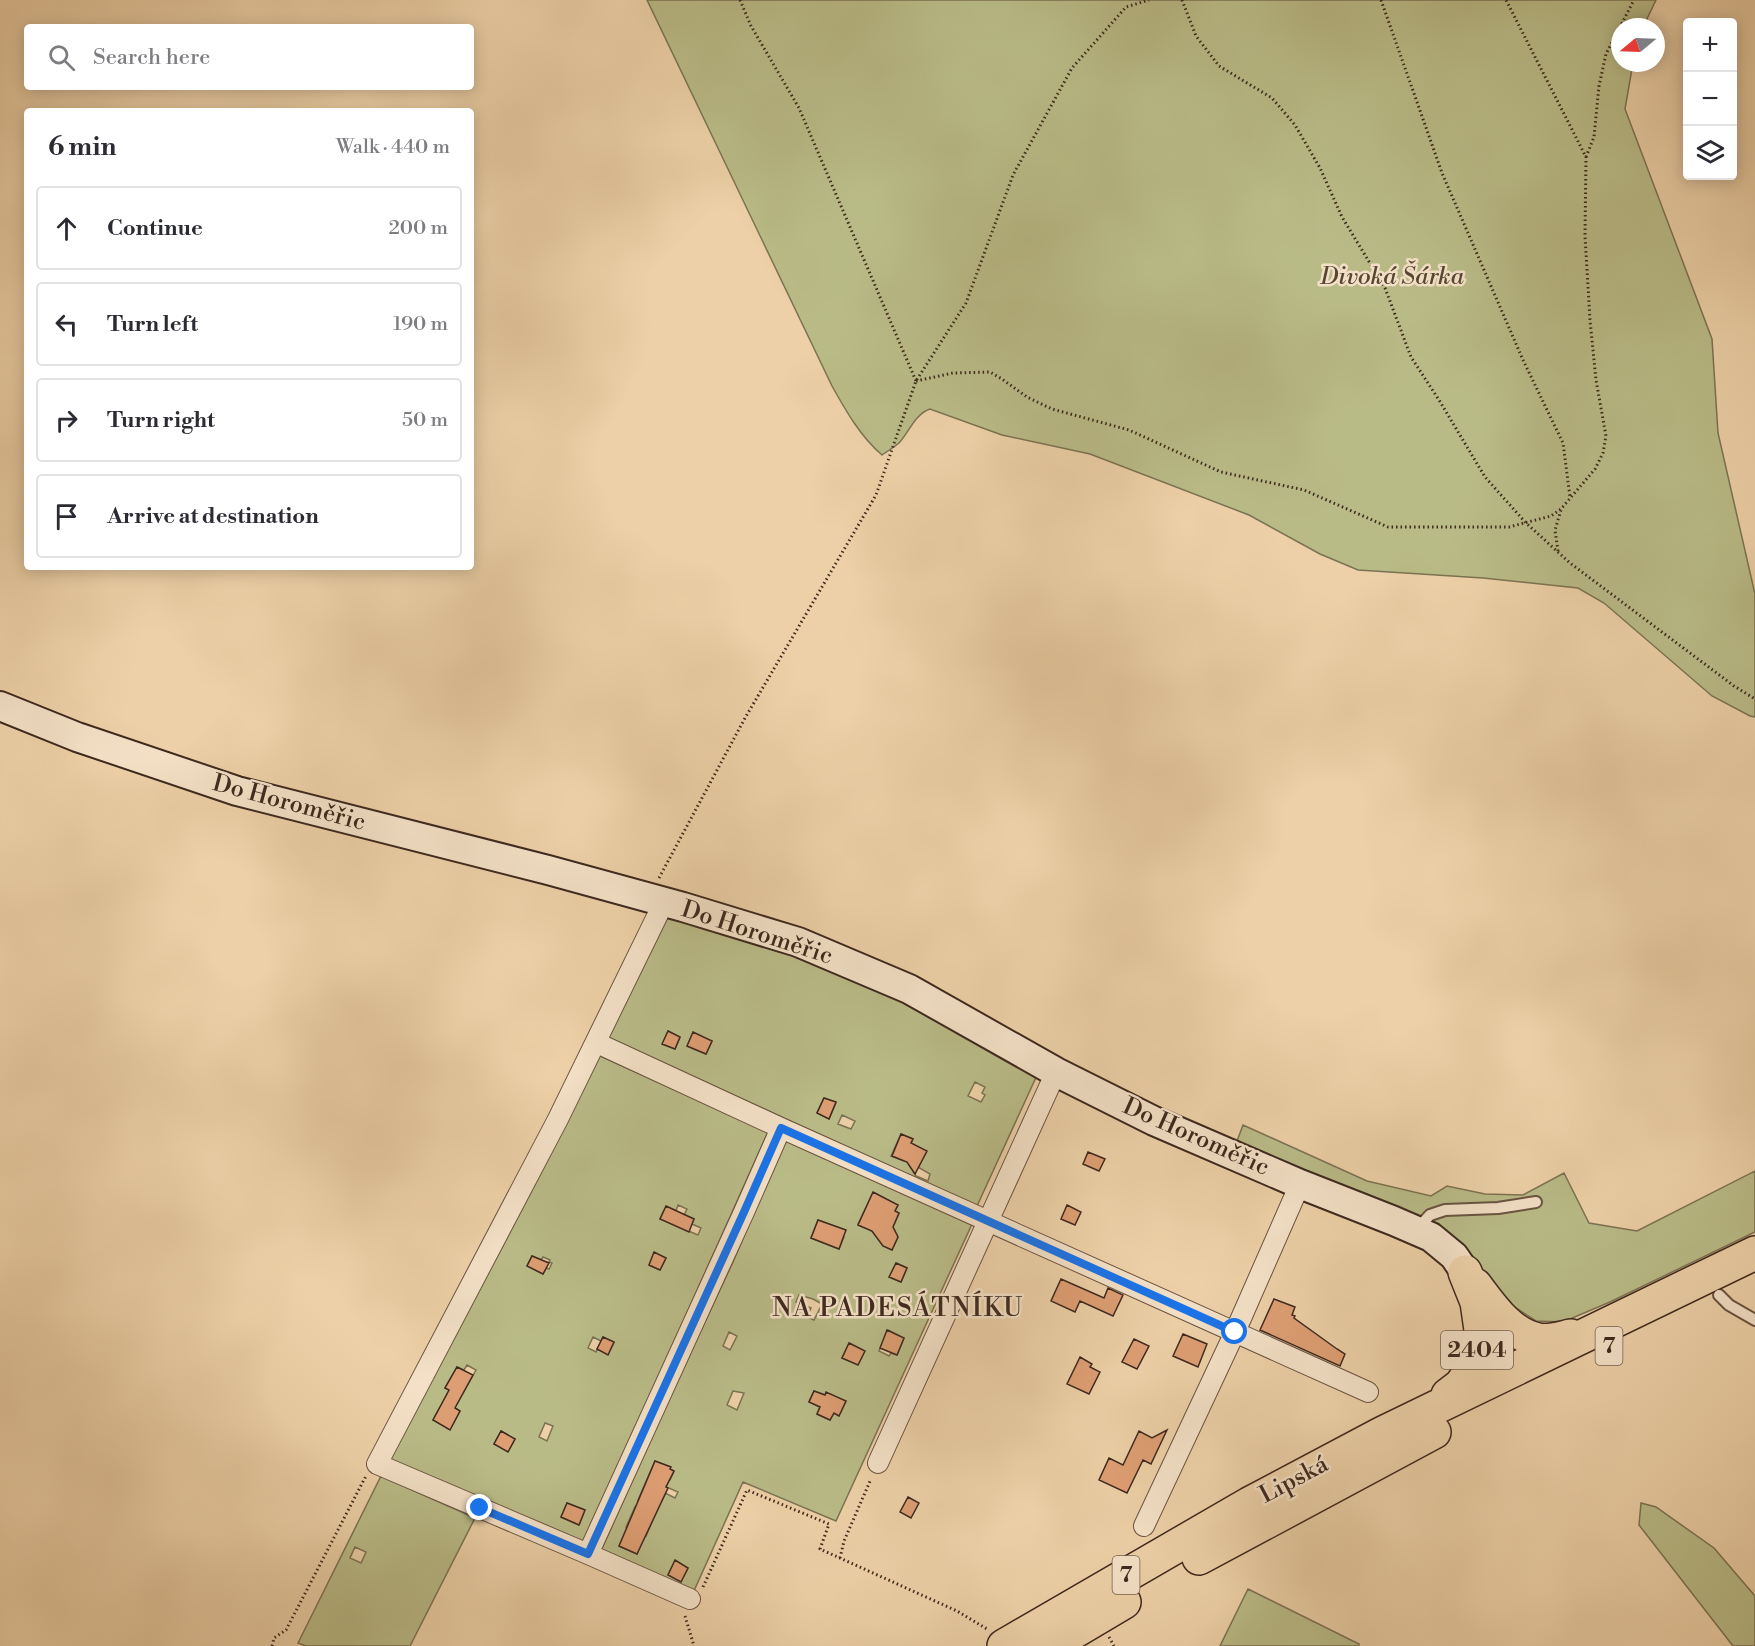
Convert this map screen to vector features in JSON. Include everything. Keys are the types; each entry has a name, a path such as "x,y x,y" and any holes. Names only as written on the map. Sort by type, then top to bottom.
{"highway":[{"name":"7","path":"1593,1330 1755,1253"},
{"name":"2404","path":"1466,1272 1502,1319 1518,1332 1538,1340 1555,1340 1593,1330"},
{"name":"2404","path":"1428,1410 1461,1384 1474,1366 1481,1330 1477,1302 1466,1272"},
{"name":"7","path":"1719,1295 1755,1278"},
{"name":"Lipská","path":"1050,1646 1195,1560 1464,1416 1719,1295"},
{"name":"Lipská","path":"995,1637 1428,1410 1593,1330"}],"street":[{"name":"Do Horoměřic","path":"0,706 77,737 237,791 537,867 798,942 909,989 1056,1072 1154,1121 1431,1237 1454,1256 1466,1272"},
{"path":"657,900 597,1043 377,1464 690,1599"},
{"path":"597,1043 1368,1392"},
{"path":"878,1463 1056,1072"},
{"path":"588,1554 781,1128"},
{"path":"1144,1526 1235,1332 1300,1184"}],"lane":[{"path":"1416,1230 1430,1215 1445,1210 1498,1208 1536,1202"},
{"path":"1719,1295 1729,1305 1755,1320"}],"path":[{"path":"740,0 751,26 800,108 916,381"},
{"path":"657,900 658,880 745,718 876,495 916,381 966,303 1013,176 1072,68 1126,7 1149,0"},
{"path":"1182,0 1196,36 1220,66 1272,98 1295,125 1320,168 1342,217 1385,288 1411,357 1439,400 1471,457 1504,501 1558,552 1601,588 1755,699"},
{"path":"1381,0 1442,173 1519,350 1563,443 1570,497"},
{"path":"1506,0 1586,157"},
{"path":"916,381 953,374 990,372 1027,397 1052,409 1129,430 1221,472 1304,490 1388,527 1509,527 1551,516 1561,509 1595,469 1603,453 1606,436 1596,380 1590,320 1585,236 1586,157 1594,137 1599,86 1606,54 1634,0"},
{"path":"1558,552 1555,530 1561,509"},
{"path":"840,1558 844,1541 878,1463"},
{"path":"272,1646 274,1638 286,1630 367,1474 377,1464"},
{"path":"694,1646 684,1613 690,1599 696,1600 747,1491 829,1524 820,1549 957,1611 995,1637"}],"green space":[{"name":"Divoká Šárka","path":"647,0 1656,0 1647,18 1611,18 1611,72 1631,72 1625,109 1712,339 1718,433 1755,594 1755,717 1712,696 1604,603 1578,588 1483,578 1358,570 1320,554 1249,515 1090,454 1002,435 930,409 916,419 899,443 882,455 860,431 832,386"},
{"path":"670,913 797,951 910,999 1038,1073 977,1206 608,1038","holes":["668,1031 680,1037 675,1049 663,1044","693,1033 712,1041 706,1054 687,1046","975,1082 985,1087 982,1093 985,1095 981,1102 968,1096","824,1098 836,1103 829,1119 817,1113","842,1115 855,1121 851,1129 838,1124","901,1134 913,1139 904,1161 891,1156","918,1147 918,1167 930,1174 928,1181 916,1176 909,1165"]},
{"path":"598,1055 768,1132 583,1545 389,1459","holes":["678,1205 687,1209 684,1215 694,1219 692,1224 701,1228 698,1235 660,1219 666,1207 676,1211","654,1253 666,1258 660,1270 649,1265","532,1256 541,1260 543,1257 552,1263 543,1274 527,1266","593,1337 601,1341 603,1337 614,1342 608,1354 597,1349 596,1352 588,1348","467,1365 476,1370 461,1396 445,1388 457,1367 464,1370","449,1404 460,1411 450,1429 433,1420 440,1407","545,1423 553,1426 547,1441 539,1437","501,1431 515,1439 508,1451 494,1444","567,1503 585,1510 579,1525 561,1517"]},
{"path":"1243,1125 1367,1181 1431,1196 1447,1186 1485,1194 1523,1195 1564,1173 1589,1223 1637,1231 1755,1171 1755,1232 1610,1302 1563,1322 1536,1321 1496,1295 1473,1257 1440,1226 1250,1149 1237,1141"},
{"path":"785,1140 972,1224 836,1521 743,1482 693,1593 600,1553 733,1262","holes":["873,1193 898,1205 895,1211 899,1213 893,1227 898,1237 892,1250 883,1246 872,1231 858,1224","818,1220 839,1228 837,1234 844,1237 839,1249 811,1238","896,1263 907,1268 901,1282 890,1277","799,1295 822,1304 814,1320 807,1317 811,1308 796,1302","888,1330 904,1338 897,1355 891,1353 889,1356 879,1351","729,1332 737,1336 730,1350 723,1346","849,1343 863,1350 860,1357 842,1358","733,1391 744,1393 737,1410 727,1405","814,1391 846,1401 839,1416 834,1413 830,1420 817,1414 820,1407 809,1402","655,1461 674,1471 670,1480 662,1485 678,1492 675,1498 659,1490 651,1505 638,1500","635,1507 655,1515 646,1536 626,1527","627,1528 644,1536 637,1554 619,1546","675,1561 688,1568 681,1581 668,1575"]},
{"path":"381,1476 475,1518 410,1646 306,1646 298,1643","holes":["355,1547 366,1552 361,1563 350,1558"]},
{"path":"1641,1503 1656,1507 1714,1548 1755,1596 1755,1646 1733,1646 1639,1525"},
{"path":"1248,1589 1359,1644 1359,1646 1220,1646"}],"building":[{"path":"668,1031 680,1037 675,1049 662,1044"},
{"path":"693,1032 712,1041 706,1054 687,1046"},
{"path":"824,1098 836,1102 829,1119 817,1113"},
{"path":"901,1134 913,1139 911,1143 927,1151 915,1174 907,1162 892,1156"},
{"path":"1088,1152 1105,1159 1099,1171 1083,1164"},
{"path":"873,1192 898,1205 895,1211 899,1213 893,1227 898,1237 892,1250 883,1246 872,1231 858,1225"},
{"path":"1067,1205 1081,1212 1075,1225 1061,1219"},
{"path":"666,1206 694,1219 689,1232 660,1219"},
{"path":"818,1220 846,1230 839,1249 811,1238"},
{"path":"654,1252 666,1258 660,1270 649,1265"},
{"path":"532,1256 549,1263 543,1274 527,1266"},
{"path":"896,1263 907,1268 901,1282 889,1277"},
{"path":"1061,1279 1104,1298 1108,1288 1123,1295 1113,1316 1080,1301 1075,1312 1051,1301"},
{"path":"1274,1299 1295,1307 1292,1315 1295,1316 1294,1318 1345,1354 1340,1366 1260,1330"},
{"path":"887,1330 904,1338 897,1355 880,1348"},
{"path":"1183,1334 1207,1344 1198,1367 1173,1356"},
{"path":"603,1337 614,1342 608,1355 597,1349"},
{"path":"1134,1339 1149,1346 1137,1369 1122,1362"},
{"path":"849,1343 865,1351 858,1365 842,1358"},
{"path":"1080,1357 1092,1364 1090,1367 1100,1372 1089,1394 1067,1384"},
{"path":"457,1367 473,1375 455,1408 460,1411 450,1430 433,1420 449,1390 445,1388"},
{"path":"814,1391 825,1395 826,1392 846,1401 839,1416 834,1413 830,1420 817,1414 820,1407 809,1402"},
{"path":"1167,1430 1151,1464 1143,1460 1127,1493 1099,1480 1109,1458 1123,1465 1139,1431 1152,1438"},
{"path":"501,1431 515,1439 508,1452 494,1444"},
{"path":"655,1461 671,1467 670,1469 674,1471 637,1554 619,1546"},
{"path":"908,1497 919,1503 911,1518 900,1512"},
{"path":"567,1503 585,1510 579,1525 561,1517"},
{"path":"675,1560 688,1568 681,1582 668,1575"}],"district":[{"name":"NA PADESÁTNÍKU","path":"898,1308"}],"route":[{"path":"480,1508 588,1554 781,1128 1235,1332"}]}
